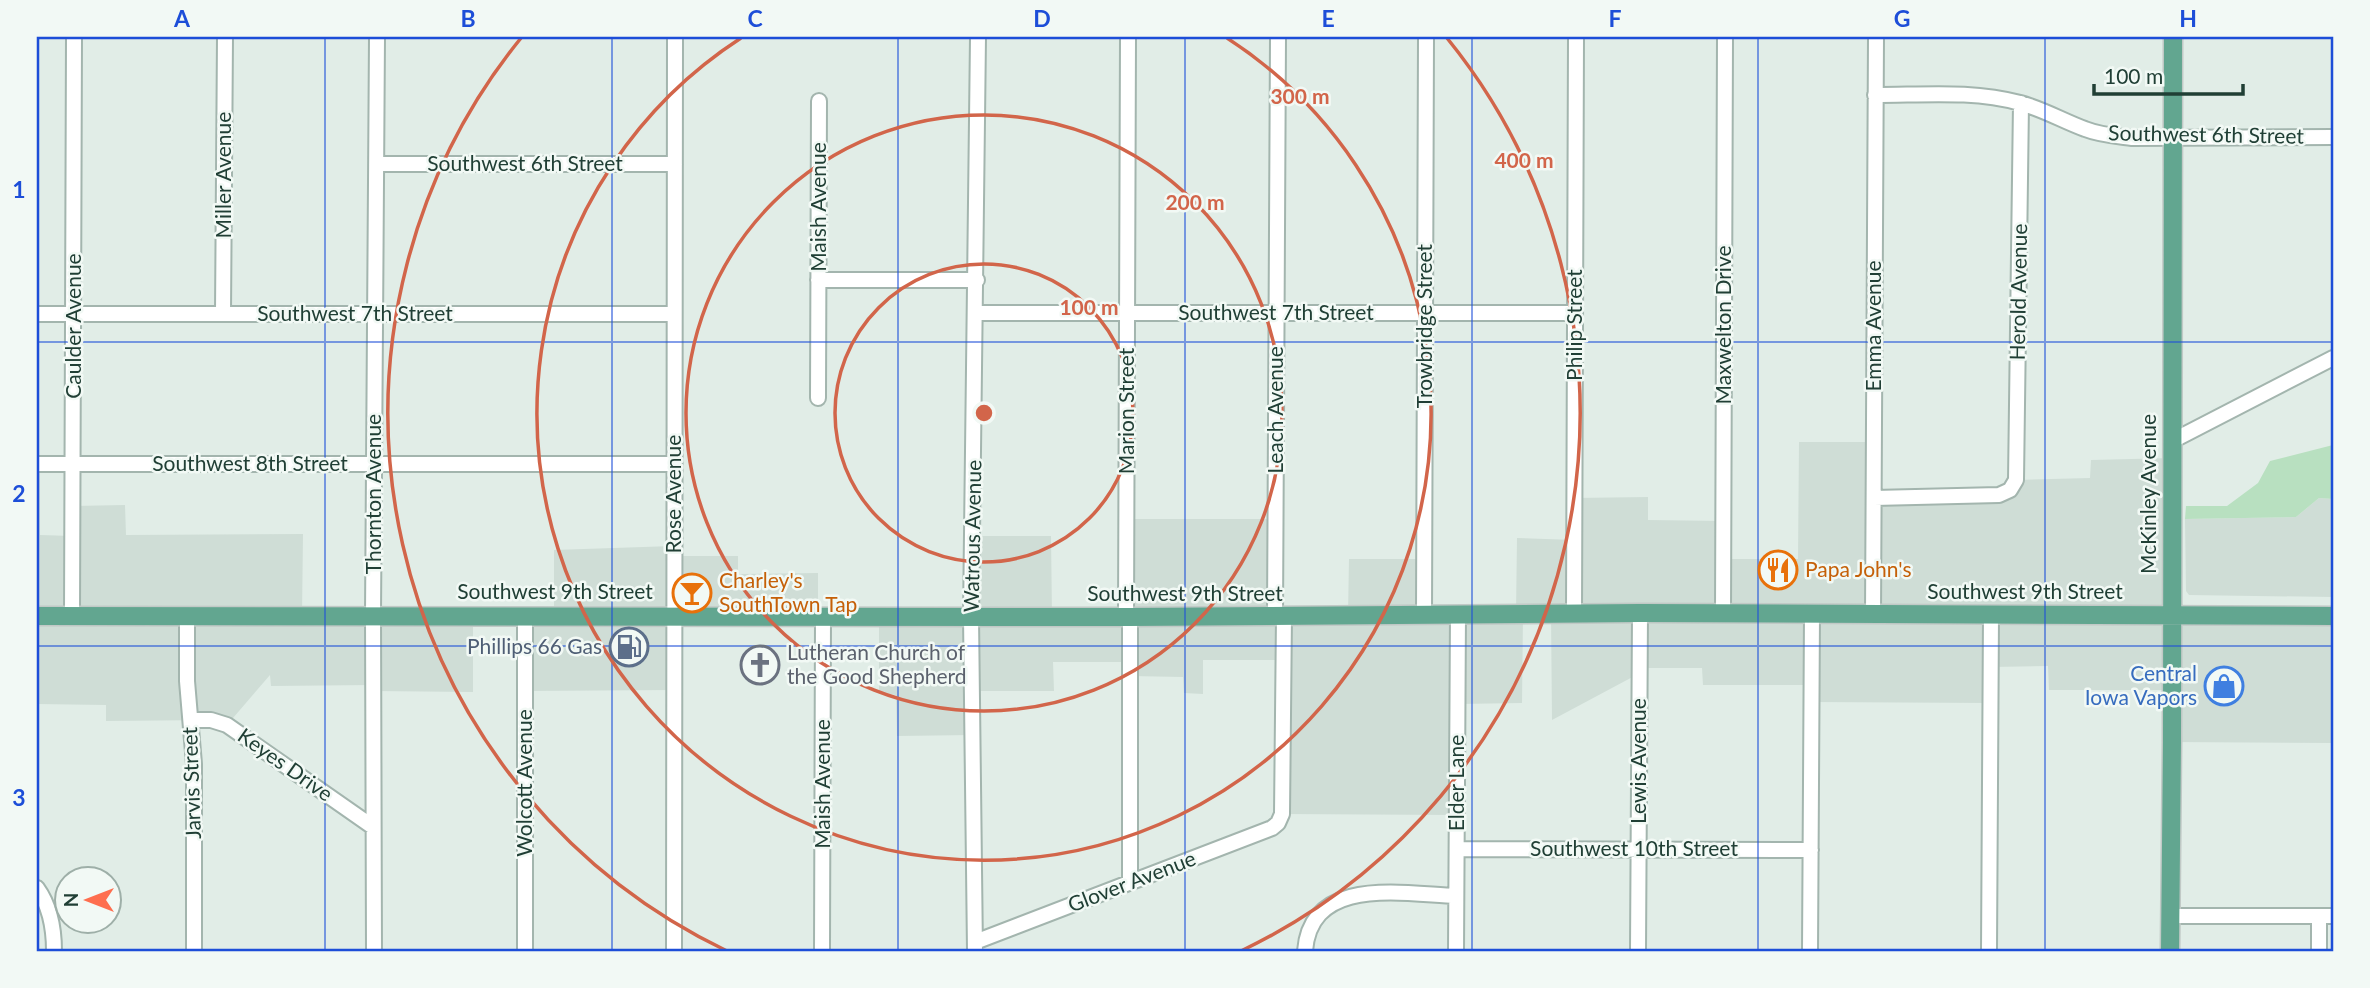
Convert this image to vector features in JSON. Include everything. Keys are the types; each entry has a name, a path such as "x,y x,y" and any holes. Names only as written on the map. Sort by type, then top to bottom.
{"main road":[{"name":"McKinley Avenue","path":"2169,951 2173,37"},
{"name":"Southwest 9th Street","path":"37,615 1128,617 1640,613 2333,616"}],"street":[{"name":"Caulder Avenue","path":"72,615 75,37"},
{"name":"Miller Avenue","path":"223,313 225,37"},
{"name":"Thornton Avenue","path":"374,951 373,615 377,37"},
{"name":"Rose Avenue","path":"674,951 675,37"},
{"name":"Watrous Avenue","path":"973,948 971,617 978,37"},
{"name":"Marion Street","path":"1128,37 1130,882"},
{"name":"Leach Avenue","path":"1278,37 1276,313 1282,814"},
{"name":"Trowbridge Street","path":"1424,614 1426,37"},
{"name":"Philip Street","path":"1574,613 1576,37"},
{"name":"Maxwelton Drive","path":"1723,614 1726,37"},
{"name":"Emma Avenue","path":"1873,615 1876,37"},
{"name":"Southwest 6th Street","path":"1875,95 1969,94 2021,103 2100,134 2132,138 2333,136"},
{"name":"Maish Avenue","path":"818,397 819,101"},
{"name":"Herold Avenue","path":"1874,498 1999,495 2010,490 2016,480 2021,103"},
{"name":"Southwest 6th Street","path":"376,164 675,164"},
{"path":"818,280 977,280"},
{"name":"Southwest 7th Street","path":"976,313 1575,313"},
{"name":"Southwest 7th Street","path":"37,314 674,314"},
{"path":"2172,441 2333,358"},
{"name":"Southwest 8th Street","path":"37,464 674,464"},
{"name":"Lewis Avenue","path":"1638,951 1640,613"},
{"name":"Elder Lane","path":"1456,951 1458,614"},
{"path":"1810,951 1812,614"},
{"name":"Jarvis Street","path":"187,615 187,681 194,764 194,951"},
{"name":"Wolcott Avenue","path":"524,951 525,615"},
{"path":"1989,951 1991,615"},
{"name":"Maish Avenue","path":"822,951 823,616"},
{"name":"Keyes Drive","path":"191,720 211,720 227,725 373,827"},
{"name":"Glover Avenue","path":"973,948 1130,882 1272,828 1279,822 1282,814"},
{"name":"Southwest 10th Street","path":"1457,849 1811,850"},
{"path":"37,888 42,895 44,920 54,951"},
{"path":"1305,951 1306,937 1312,922 1323,909 1337,900 1376,893 1456,896"},
{"path":"2170,916 2326,916 2319,951"}],"shaded area":[{"path":"1799,442 1874,442 1874,498 1999,495 2016,480 2090,478 2091,460 2172,458 2172,615 2333,616 2333,743 2172,742 2172,690 2049,690 2048,666 1991,667 1990,703 1812,702 1811,685 1703,685 1702,668 1640,668 1640,673 1552,720 1551,614 1523,614 1522,703 1458,704 1457,815 1282,814 1283,660 1203,660 1203,694 1184,693 1183,677 1130,676 1129,662 1053,662 1054,691 972,691 972,735 897,736 896,695 879,693 879,616 971,617 973,536 1051,536 1052,617 1126,617 1127,519 1276,519 1275,616 1348,615 1349,559 1424,559 1424,614 1516,613 1517,538 1574,540 1574,498 1648,497 1648,520 1723,521 1724,559 1798,559"},
{"path":"37,464 40,464 40,535 72,536 73,506 125,505 126,535 303,534 302,615 473,615 473,692 373,691 372,685 271,686 270,675 227,725 211,720 106,721 106,705 37,704"},
{"path":"2319,498 2333,499 2333,597 2189,595 2186,591 2185,519 2296,517"},
{"path":"673,546 674,556 738,556 738,574 818,573 818,616 673,616 673,690 525,691 525,615 554,615 554,550"}],"green space":[{"path":"2333,445 2333,499 2319,498 2296,517 2185,519 2186,506 2227,506 2258,483 2270,461"}],"place":[{"name":"Papa John's","path":"1778,570"},
{"name":"Charley's SouthTown Tap","path":"692,593"},
{"name":"Phillips 66 Gas","path":"629,647"},
{"name":"Lutheran Church of the Good Shepherd","path":"760,665"},
{"name":"Central Iowa Vapors","path":"2224,686"}]}
